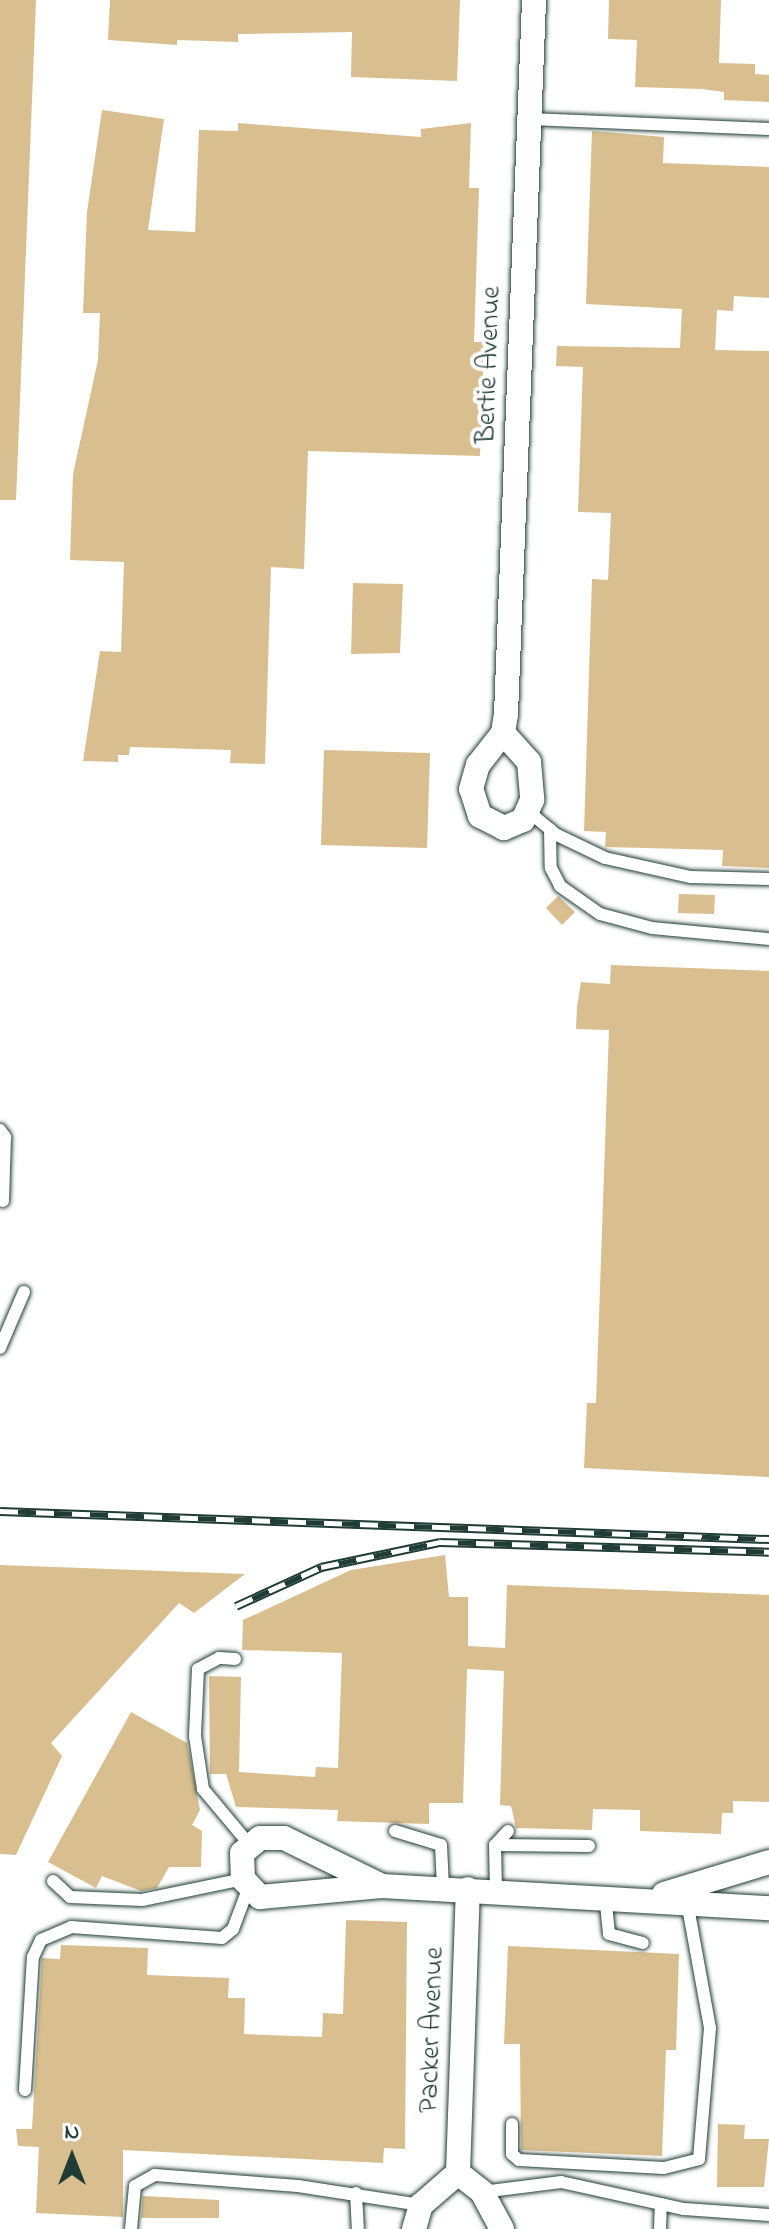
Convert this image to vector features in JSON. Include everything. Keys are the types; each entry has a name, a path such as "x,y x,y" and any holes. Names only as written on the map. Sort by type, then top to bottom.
{"street":[{"name":"Bertie Avenue","path":"503,733 534,0"},
{"path":"503,733 529,762 528,811 518,825 504,828 480,816 473,804 478,765 503,733"},
{"path":"382,1886 284,1838 249,1844 242,1853 246,1884 278,1898 382,1886 654,1897 769,1908"},
{"path":"654,1897 769,1862"},
{"name":"Packer Avenue","path":"458,2173 468,1889"},
{"path":"414,2229 421,2205 458,2173 482,2192 502,2229"}],"lane":[{"path":"530,119 769,129"},
{"path":"528,811 550,829 605,858 691,877 769,879"},
{"path":"550,829 551,868 560,886 600,914 652,928 769,939"},
{"path":"0,1130 5,1137 3,1201"},
{"path":"0,1348 24,1292"},
{"path":"235,1659 219,1658 198,1669 195,1736 203,1789 249,1844"},
{"path":"395,1831 441,1845 443,1888"},
{"path":"496,1891 495,1845 508,1831"},
{"path":"495,1845 589,1846"},
{"path":"25,2090 33,1957 41,1940 71,1927 222,1938 233,1929 246,1884 142,1900 70,1897 53,1881"},
{"path":"605,1895 609,1934 643,1943"},
{"path":"512,2124 512,2154 519,2160 664,2168 699,2159 710,2028 687,1901"},
{"path":"131,2229 135,2186 155,2175 356,2193 421,2205"},
{"path":"482,2192 561,2182 661,2204 769,2215"},
{"path":"356,2193 358,2229"},
{"path":"660,2229 661,2204"}],"building":[{"path":"0,0 36,0 16,500 0,500"},
{"path":"110,0 460,0 457,81 351,77 352,32 238,34 238,42 177,40 177,45 108,40"},
{"path":"609,0 721,0 719,63 755,64 755,74 769,75 769,102 724,100 724,92 702,89 635,87 637,40 608,39"},
{"path":"102,110 164,119 148,230 195,232 199,130 238,131 238,123 421,137 421,129 471,123 469,188 479,188 474,342 484,342 480,456 308,451 304,569 271,567 265,764 230,763 231,750 130,747 129,755 118,755 118,762 83,761 100,651 121,652 124,562 70,560 73,474 98,360 100,313 83,313 87,212"},
{"path":"592,131 664,137 663,163 769,167 769,298 734,296 733,311 717,310 715,350 769,351 769,868 722,866 723,850 605,847 606,832 584,831 592,579 608,580 611,513 578,512 583,367 556,366 557,346 680,348 682,309 586,304"},
{"path":"353,583 403,584 400,653 351,654"},
{"path":"324,750 430,753 427,848 321,845"},
{"path":"679,894 715,895 714,914 678,913"},
{"path":"558,896 575,912 562,925 546,908"},
{"path":"611,965 769,971 769,1477 584,1468 587,1403 596,1403 609,1030 576,1029 577,1007 581,982 610,984"},
{"path":"445,1555 449,1597 468,1597 468,1646 505,1648 507,1585 769,1595 769,1802 733,1801 733,1813 722,1813 721,1834 640,1831 640,1810 593,1809 592,1830 516,1828 511,1806 500,1805 504,1671 467,1669 463,1803 429,1803 429,1824 337,1821 338,1810 236,1807 226,1774 210,1774 209,1676 241,1677 239,1772 315,1777 316,1767 338,1768 342,1653 242,1650 243,1620 351,1570"},
{"path":"0,1565 245,1574 194,1613 179,1603 51,1743 62,1756 16,1855 0,1854"},
{"path":"131,1712 187,1743 200,1810 192,1825 202,1831 201,1867 169,1867 157,1888 141,1891 102,1876 96,1888 48,1862"},
{"path":"346,1920 407,1922 405,2149 384,2148 383,2163 123,2150 123,2217 36,2213 39,2147 18,2146 16,2129 32,2129 42,1958 60,1959 61,1945 148,1948 147,1975 229,1978 228,1998 245,1998 244,2034 322,2037 323,2013 343,2014"},
{"path":"508,1946 679,1954 676,2050 666,2050 662,2156 521,2150 520,2044 504,2044"},
{"path":"718,2124 745,2125 744,2139 769,2139 764,2187 717,2187"},
{"path":"143,2196 219,2200 219,2218 141,2218"}],"railway":[{"path":"0,1511 769,1539"},
{"path":"236,1606 321,1567 440,1542 769,1552"}]}
